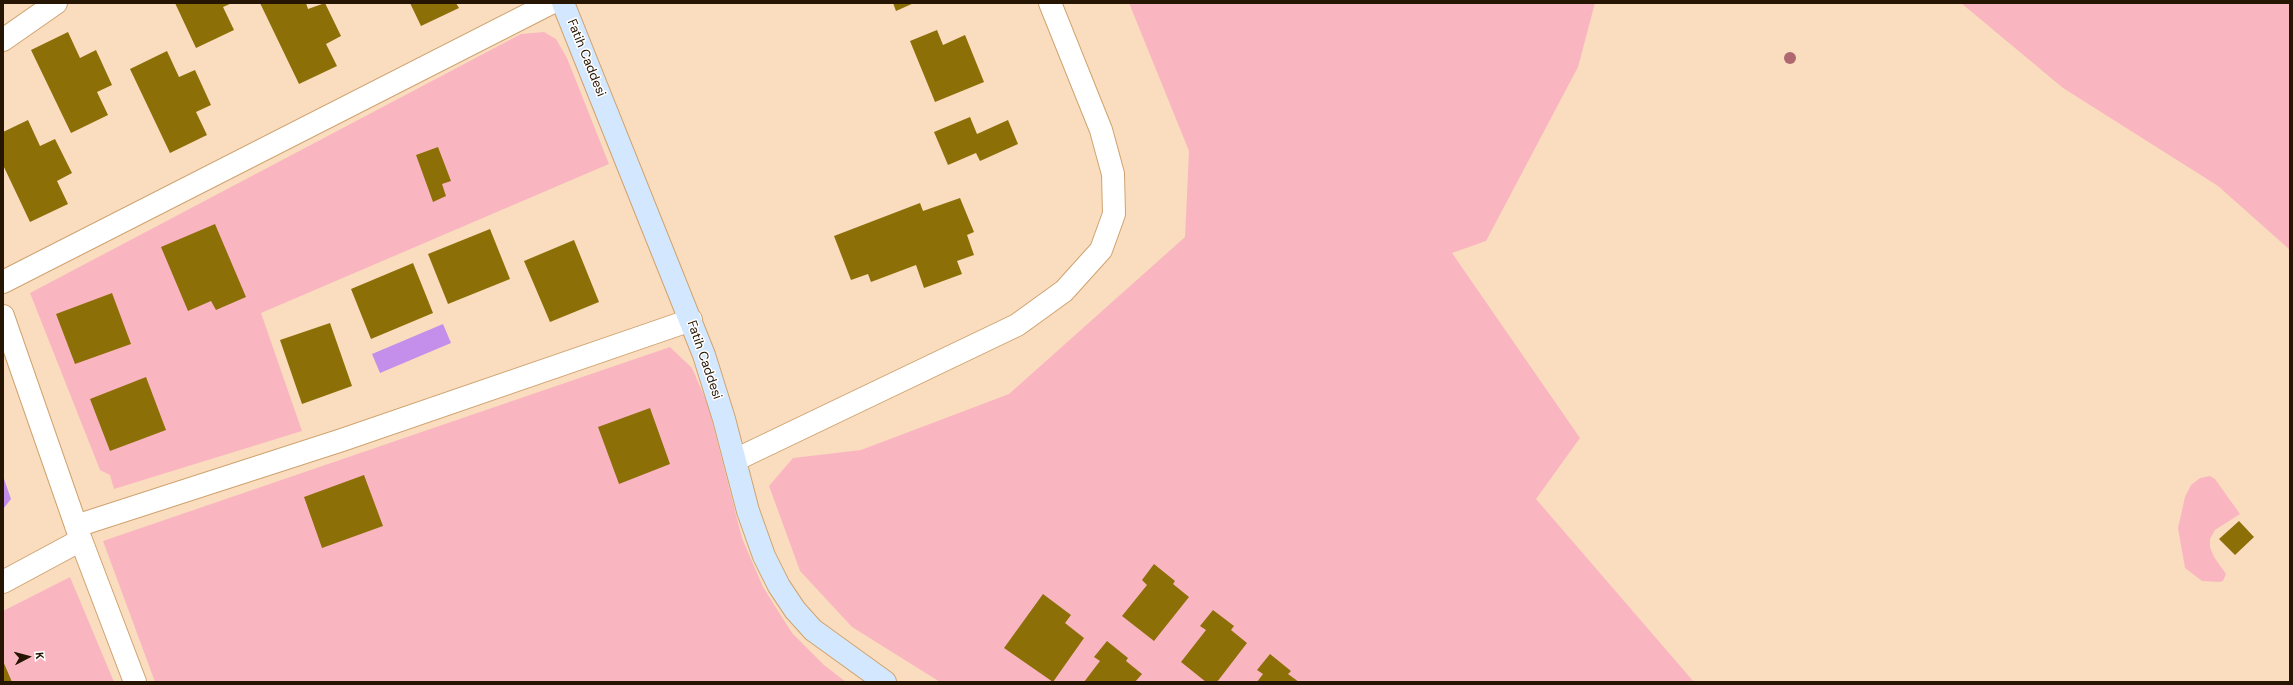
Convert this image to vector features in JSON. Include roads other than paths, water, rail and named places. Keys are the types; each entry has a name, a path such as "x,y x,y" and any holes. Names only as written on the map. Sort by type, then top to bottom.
{"street":[{"path":"3,40 56,3"},
{"path":"3,282 551,3"},
{"name":"Fatih Caddesi","path":"563,3 691,320 711,376 748,511 764,556 778,586 795,610 813,630 885,682"},
{"path":"735,460 1017,325 1064,291 1101,250 1114,214 1113,174 1101,130 1050,3"},
{"path":"3,316 79,533 135,682"},
{"path":"3,582 79,533 691,320"}]}
